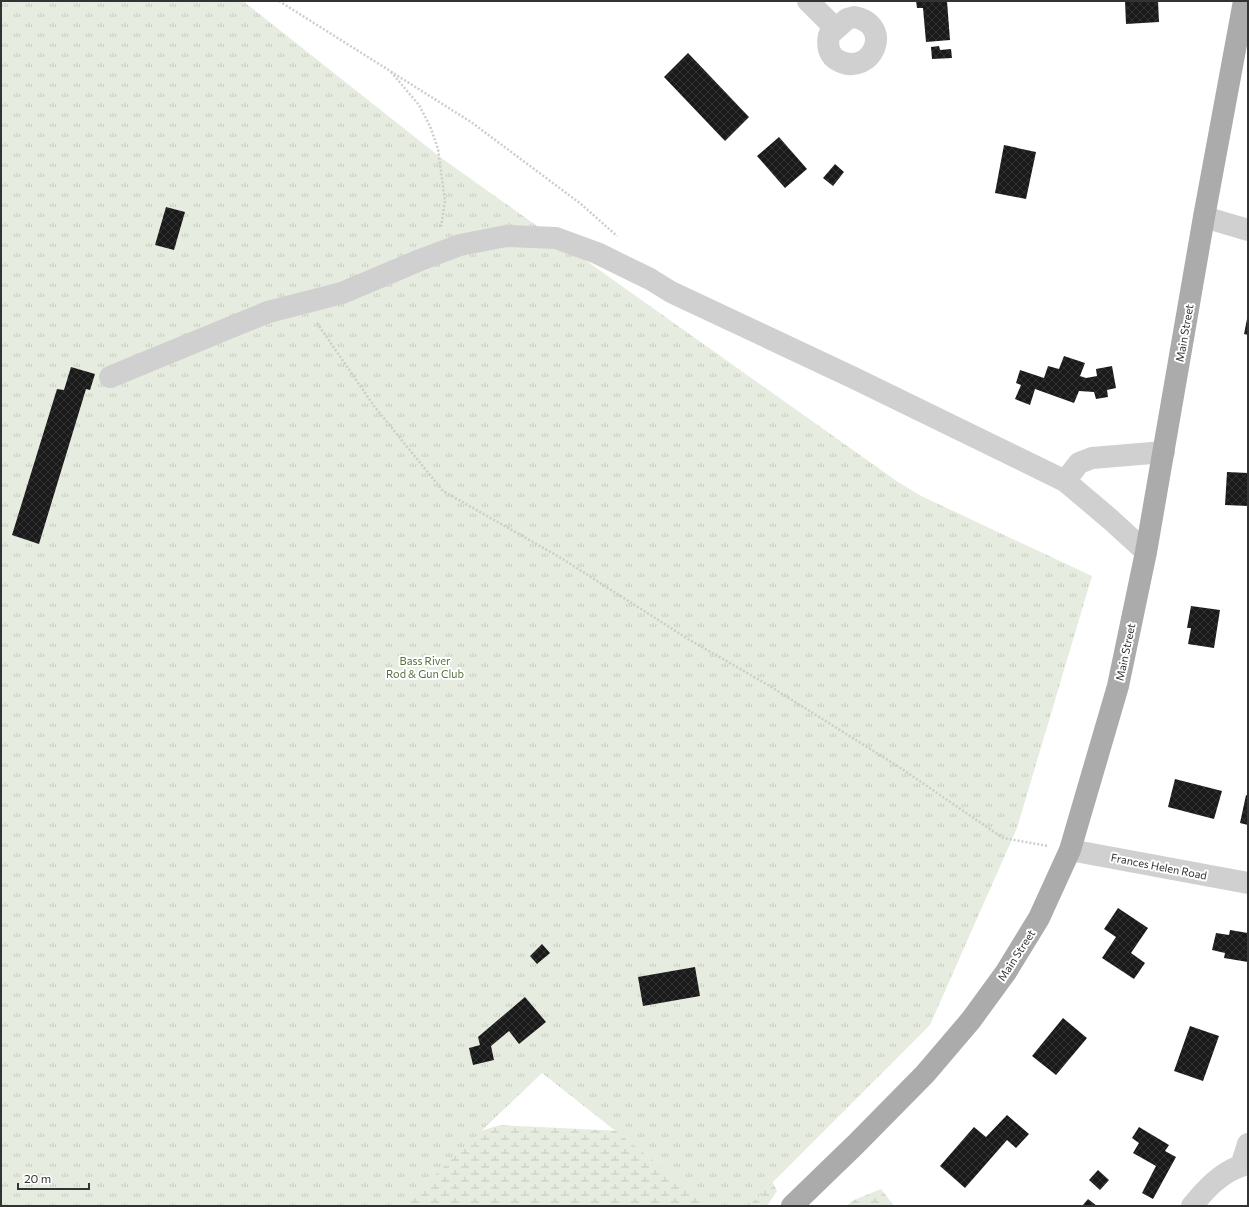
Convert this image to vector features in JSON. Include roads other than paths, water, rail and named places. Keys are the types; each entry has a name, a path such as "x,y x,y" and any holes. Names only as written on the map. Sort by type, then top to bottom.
{"main road":[{"name":"Main Street","path":"792,1206 925,1074 971,1020 1006,972 1039,918 1070,850 1118,686 1146,552 1204,217 1244,1"}],"street":[{"path":"808,1 835,28"},
{"path":"1204,217 1248,230"},
{"path":"110,377 268,312 342,292 460,245 506,236 556,238 597,253 650,279 671,292 861,381 1065,481 1110,518 1146,552"},
{"path":"1065,481 1079,462 1092,458 1164,452"},
{"name":"Frances Helen Road","path":"1070,850 1248,883"},
{"path":"1192,1206 1206,1189 1231,1170 1244,1165 1248,1144"}],"park label":[{"name":"Bass River Rod & Gun Club","path":"425,666"}]}
